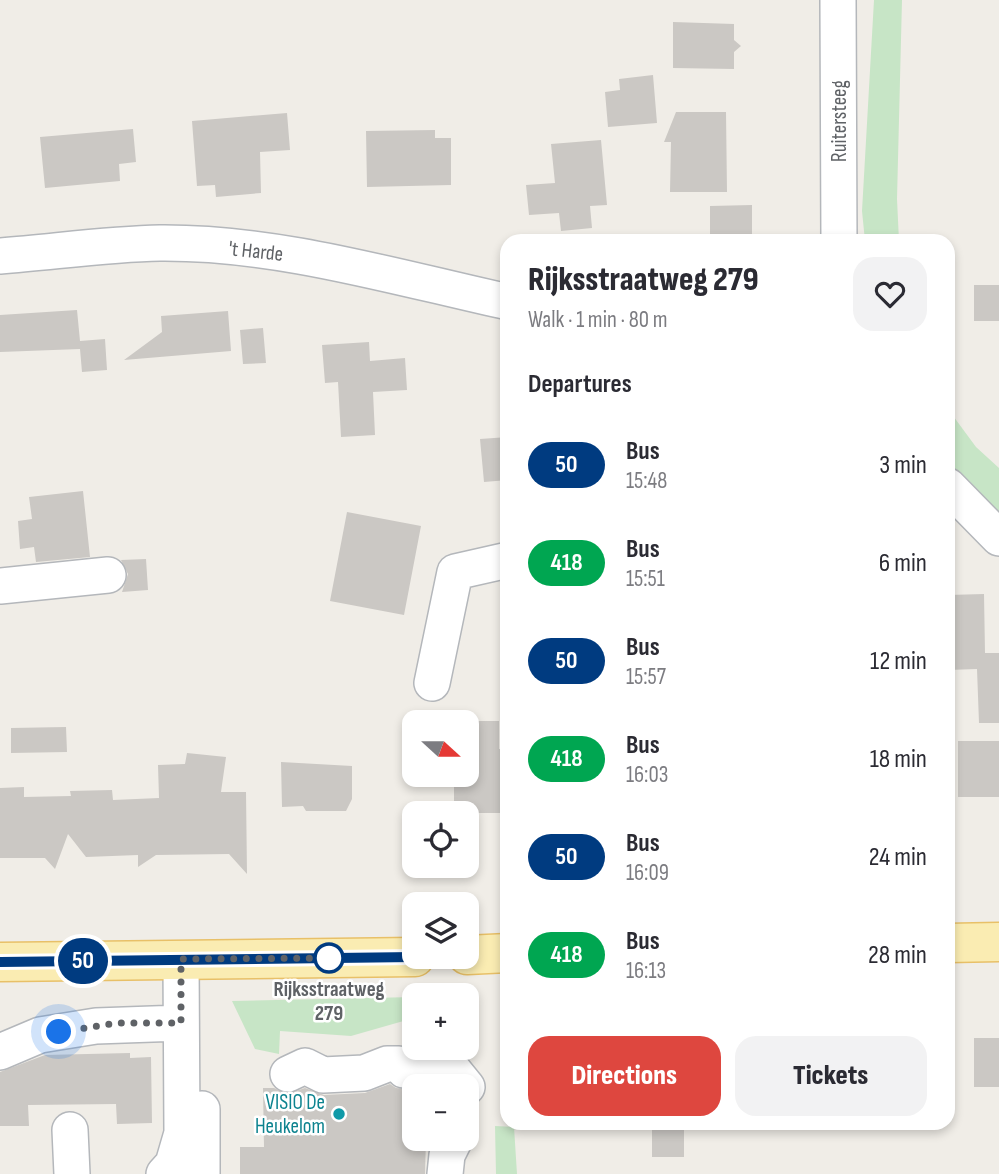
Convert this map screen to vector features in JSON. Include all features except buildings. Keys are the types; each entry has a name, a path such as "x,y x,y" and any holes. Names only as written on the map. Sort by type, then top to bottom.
{"main road":[{"path":"955,943 999,942"},
{"path":"479,954 500,953"},
{"path":"0,962 402,957"}],"street":[{"name":"Ruitersteeg","path":"838,0 839,234"},
{"name":"'t Harde","path":"0,256 160,243 239,248 300,256 500,300"},
{"path":"955,493 999,538"},
{"path":"432,683 455,572 500,562"},
{"path":"0,586 108,575"},
{"path":"191,959 181,1023 182,1133 191,1168"},
{"path":"191,959 191,1168"},
{"path":"0,1052 40,1035 96,1026 181,1023"},
{"path":"288,1074 305,1066 323,1075 364,1073 387,1064 399,1064 404,1070 454,1070 457,1074"},
{"path":"70,1130 72,1174"},
{"path":"445,1174 449,1151"}],"green space":[{"path":"874,0 902,0 897,199 899,234 864,234 862,211"},
{"path":"955,418 976,447 999,468 999,516 969,491 955,474"},
{"path":"402,997 402,1021 351,1036 280,1031 279,1054 255,1049 232,1001"},
{"path":"495,1126 500,1126 500,1130 514,1130 517,1174 496,1174"}],"bus line":[{"name":"50","path":"0,962 402,957"}],"place":[{"name":"Rijksstraatweg 279","path":"329,958"},
{"name":"VISIO De Heukelom","path":"339,1114"}],"route":[{"path":"59,1032 117,1023 181,1023 181,959 334,958 329,958"}]}
